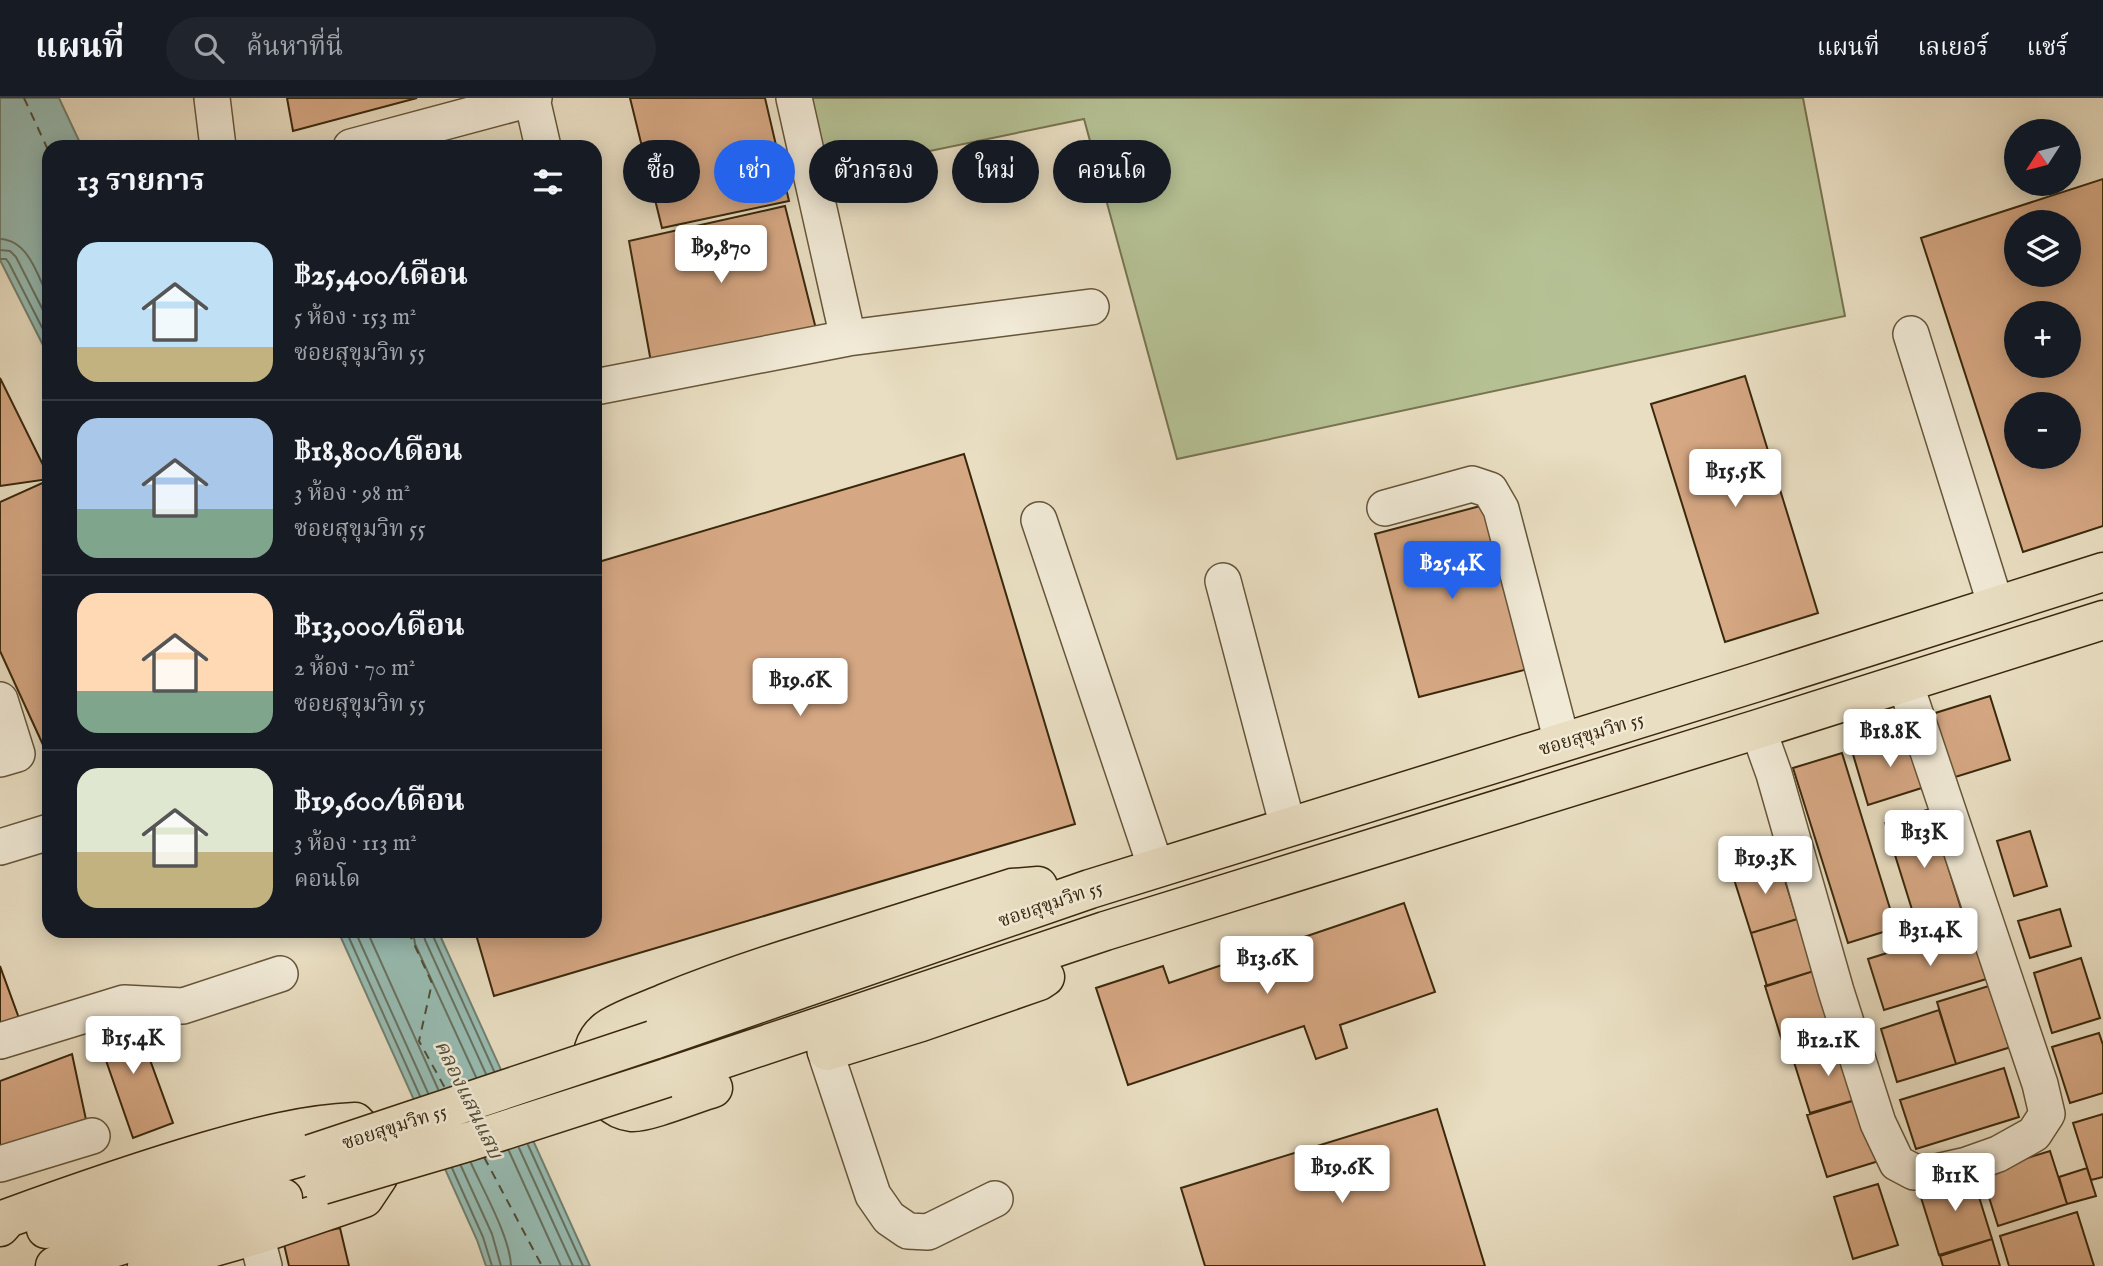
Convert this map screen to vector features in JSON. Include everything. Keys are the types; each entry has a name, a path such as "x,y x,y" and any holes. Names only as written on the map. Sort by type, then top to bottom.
{"main road":[{"name":"ซอยสุขุมวิท 55","path":"55,1266 173,1229 261,1206 317,1170 653,1040 1090,889 2103,572"},
{"name":"ซอยสุขุมวิท 55","path":"0,1242 317,1170 471,1141 1105,931 2103,620"},
{"path":"1090,889 1050,885 1012,888 718,981 609,1028 601,1034 593,1047 593,1070 606,1098 620,1108 632,1112 644,1110 921,1022 1039,981 1077,955 1105,931"},
{"path":"0,1227 8,1218 82,1191 253,1138 327,1123 355,1122 364,1131 372,1150 378,1177 364,1198 260,1250 146,1266"}],"street":[{"path":"212,98 217,140"},
{"path":"377,140 533,98 541,140"},
{"path":"794,98 848,338"},
{"path":"602,385 848,338 1091,307"},
{"path":"1910,334 1996,606"},
{"path":"1385,508 1472,484 1490,490 1501,509 1562,743"},
{"path":"1039,520 1156,868"},
{"path":"1223,582 1288,827"},
{"path":"1758,729 1774,774 1797,862 1878,1123 1897,1163 1914,1172 1936,1172 1967,1166 1998,1154 2034,1134 2048,1114 1905,683"},
{"path":"0,699 17,754 0,759"},
{"path":"0,847 42,834"},
{"path":"0,1041 124,1003 183,1006 280,974"},
{"path":"825,1052 873,1195 889,1218 908,1231 928,1232 996,1199"},
{"path":"0,1164 92,1136"}],"green space":[{"path":"778,98 1803,98 1845,316 1177,459 1107,203 1171,203 1171,140 1090,140 1084,119 983,140 952,140 952,146 938,149 938,140 809,140 809,176 799,178 795,163 795,140 789,140"}],"water":[{"path":"0,98 59,98 79,140 42,140 42,343 0,260"},
{"name":"คลองแสนแสบ","path":"341,938 441,938 590,1266 486,1266 477,1240"}],"building":[{"path":"287,98 417,98 293,131"},
{"path":"630,98 765,98 775,140 714,140 714,203 780,203 662,228 656,203 700,203 700,140 640,140"},
{"path":"2103,179 2103,526 2023,552 1921,238 2004,211 2004,287 2081,287 2081,210 2007,210 2051,196 2081,196 2081,186"},
{"path":"785,206 816,329 651,362 629,241"},
{"path":"1745,376 1818,613 1725,642 1651,404"},
{"path":"0,378 42,463 42,480 0,486"},
{"path":"964,454 1075,824 494,996 477,938 602,938 602,561"},
{"path":"42,483 42,743 0,651 0,502"},
{"path":"1484,505 1528,669 1419,697 1375,534"},
{"path":"1990,696 2010,760 1952,778 1932,714"},
{"path":"1911,733 1928,786 1868,805 1852,751"},
{"path":"1842,753 1896,928 1848,943 1793,768"},
{"path":"1930,809 1964,918 1919,932 1885,823"},
{"path":"2030,831 2047,886 2014,896 1997,841"},
{"path":"1778,858 1797,919 1751,933 1732,873"},
{"path":"1404,903 1435,992 1340,1025 1347,1048 1316,1059 1304,1026 1128,1085 1096,988 1163,966 1169,983"},
{"path":"2060,909 2071,946 2030,958 2018,921"},
{"path":"1804,917 1820,969 1767,986 1751,933"},
{"path":"1976,925 1993,977 1884,1010 1868,959"},
{"path":"2081,958 2100,1018 2052,1033 2034,973"},
{"path":"0,966 20,1021 0,1027"},
{"path":"1820,969 1838,1028 1783,1044 1765,986"},
{"path":"1992,985 2011,1047 1956,1064 1937,1002"},
{"path":"1939,1010 1956,1064 1897,1082 1881,1029"},
{"path":"134,1016 173,1123 133,1138 94,1026"},
{"path":"2099,1033 2103,1045 2103,1093 2070,1103 2052,1047"},
{"path":"1845,1043 1862,1098 1810,1113 1793,1059"},
{"path":"72,1054 88,1129 0,1159 0,1081"},
{"path":"2004,1068 2019,1117 1916,1149 1900,1100"},
{"path":"1862,1098 1882,1160 1827,1177 1807,1115"},
{"path":"1437,1109 1485,1266 1205,1266 1181,1188"},
{"path":"2103,1114 2103,1177 2091,1180 2073,1123"},
{"path":"2050,1151 2067,1204 1998,1226 1981,1172"},
{"path":"2087,1168 2096,1196 2067,1204 2059,1177"},
{"path":"1971,1171 1992,1239 1939,1255 1918,1188"},
{"path":"1878,1184 1898,1245 1853,1259 1834,1197"},
{"path":"2077,1212 2094,1266 2009,1266 2000,1236"},
{"path":"340,1228 349,1266 289,1266 283,1240"},
{"path":"1992,1239 2000,1266 1943,1266 1940,1256"}],"ferry route":[{"path":"24,98 43,140"},
{"path":"411,938 432,983 419,1041 445,1088"},
{"path":"484,1157 542,1266"}]}
